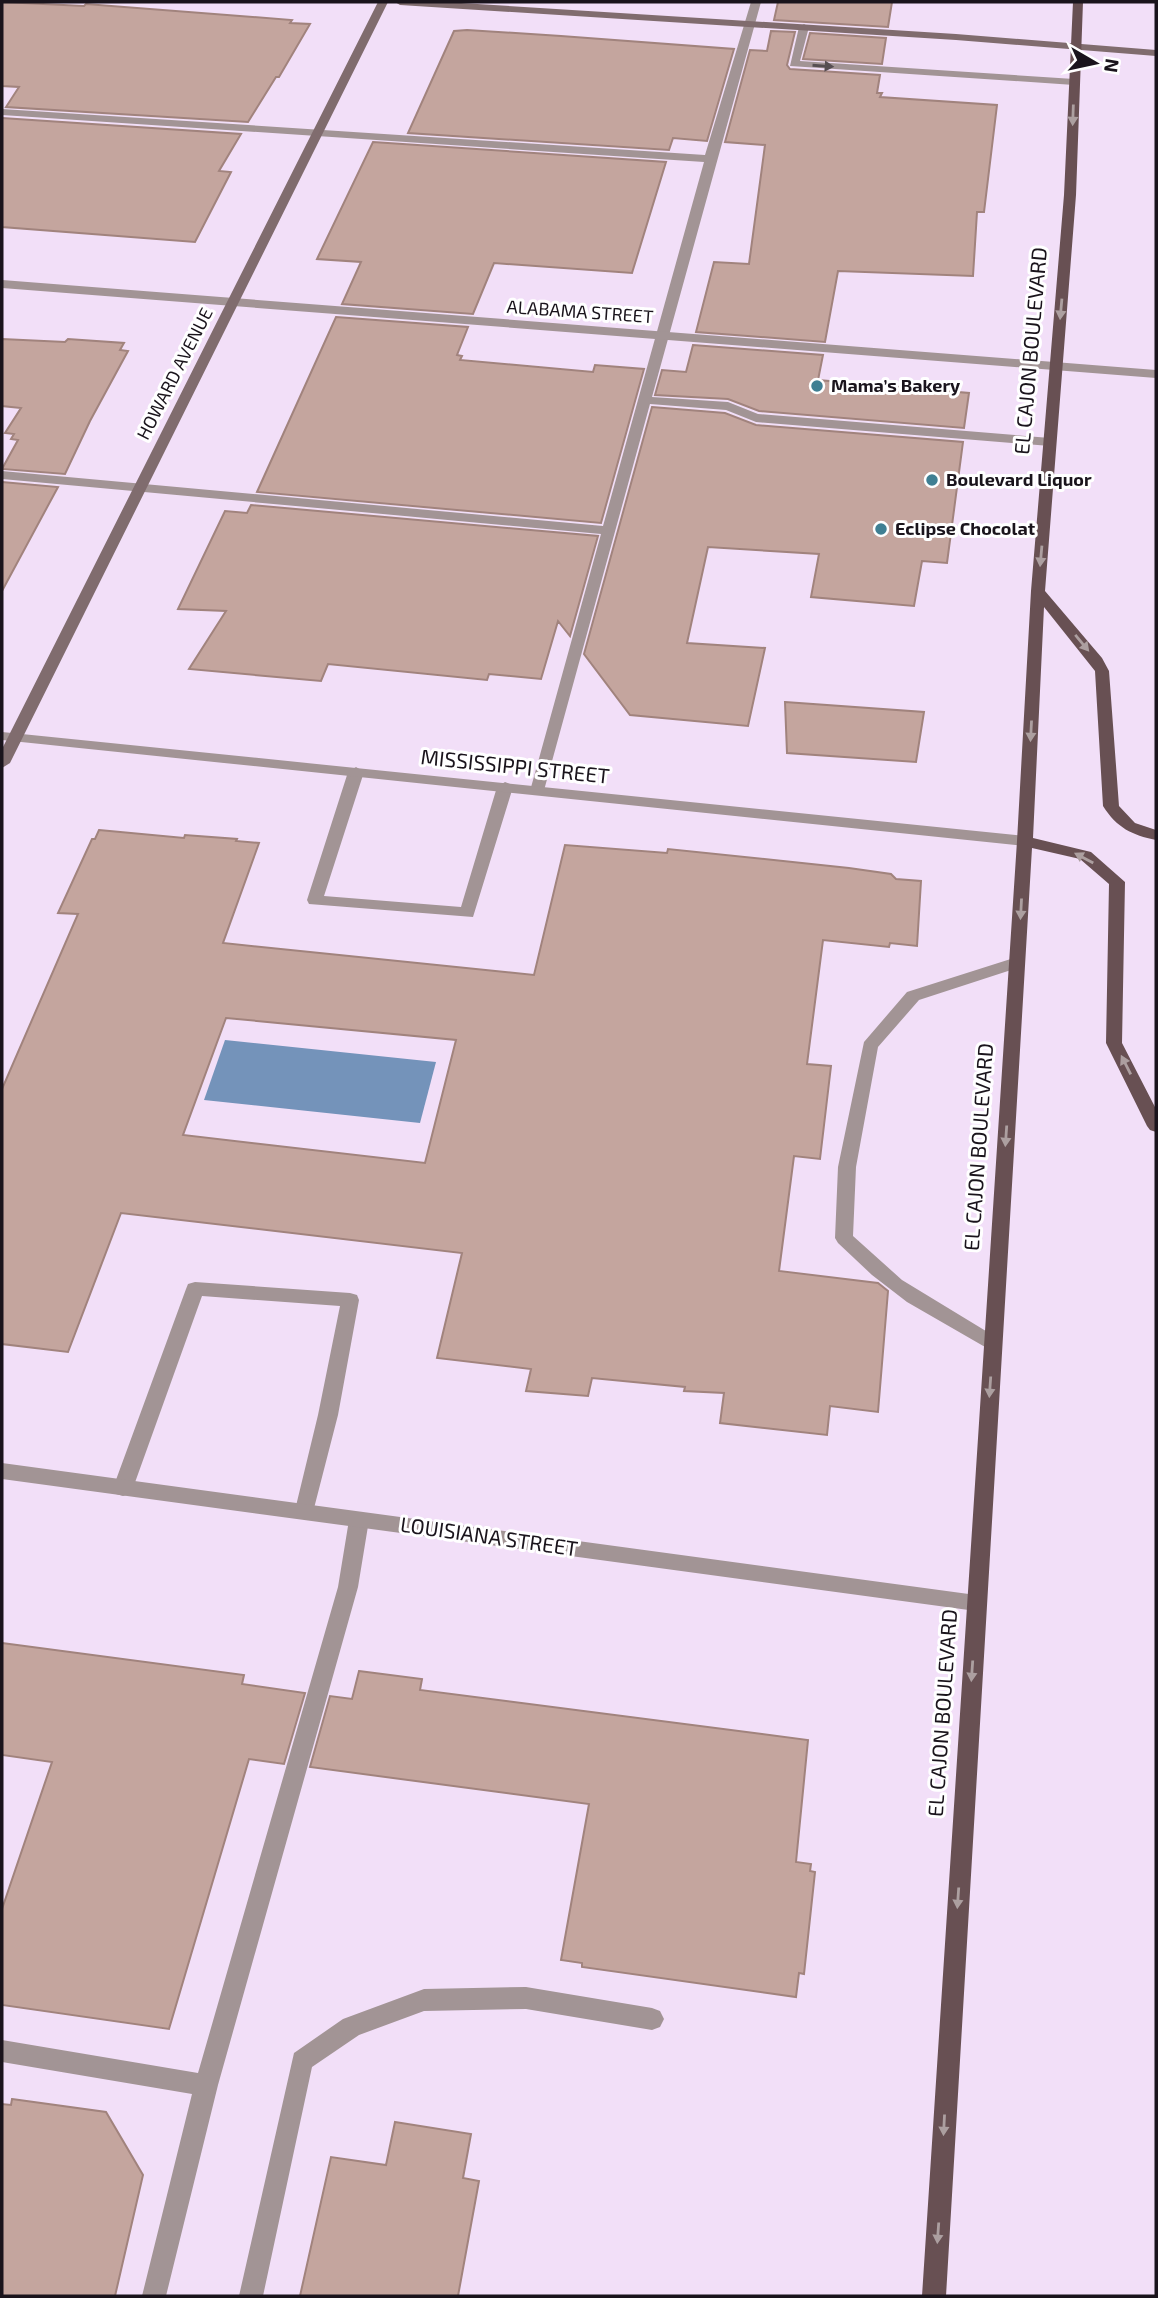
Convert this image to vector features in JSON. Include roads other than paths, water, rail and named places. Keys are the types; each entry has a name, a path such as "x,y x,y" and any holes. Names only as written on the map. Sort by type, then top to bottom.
{"main road":[{"name":"EL CAJON BOULEVARD","path":"934,2296 1025,841 1038,591 1070,195 1078,2"},
{"path":"1038,591 1097,661 1101,671 1111,806 1118,819 1129,829 1156,835"},
{"path":"1025,841 1085,855 1117,882 1114,1042 1156,1126"}],"street":[{"name":"HOWARD AVENUE","path":"2,763 8,736 140,487 383,2"},
{"path":"400,2 750,23 1156,52"},
{"path":"538,791 755,2"},
{"path":"804,27 794,64 1074,82"},
{"path":"2,112 710,159"},
{"name":"ALABAMA STREET","path":"2,284 1156,374"},
{"path":"646,400 728,406 756,418 1050,442"},
{"path":"2,475 610,531"},
{"name":"MISSISSIPPI STREET","path":"8,736 1025,841"},
{"path":"356,772 315,900 467,913 505,788"},
{"path":"992,1344 897,1288 870,1267 844,1238 847,1167 870,1046 913,996 1017,962"},
{"path":"123,1488 195,1289 350,1300 328,1415 305,1510"},
{"name":"LOUISIANA STREET","path":"2,1471 976,1603"},
{"path":"154,2296 206,2085 348,1587 359,1520"},
{"path":"251,2296 302,2061 322,2047 351,2027 424,2000 526,1998 652,2019"},
{"path":"2,2051 206,2085"}],"water":[{"path":"225,1040 436,1062 420,1123 204,1100"}],"place":[{"name":"Mama’s Bakery","path":"817,386"},
{"name":"Boulevard Liquor","path":"932,480"},
{"name":"Eclipse Chocolat","path":"881,529"}]}
